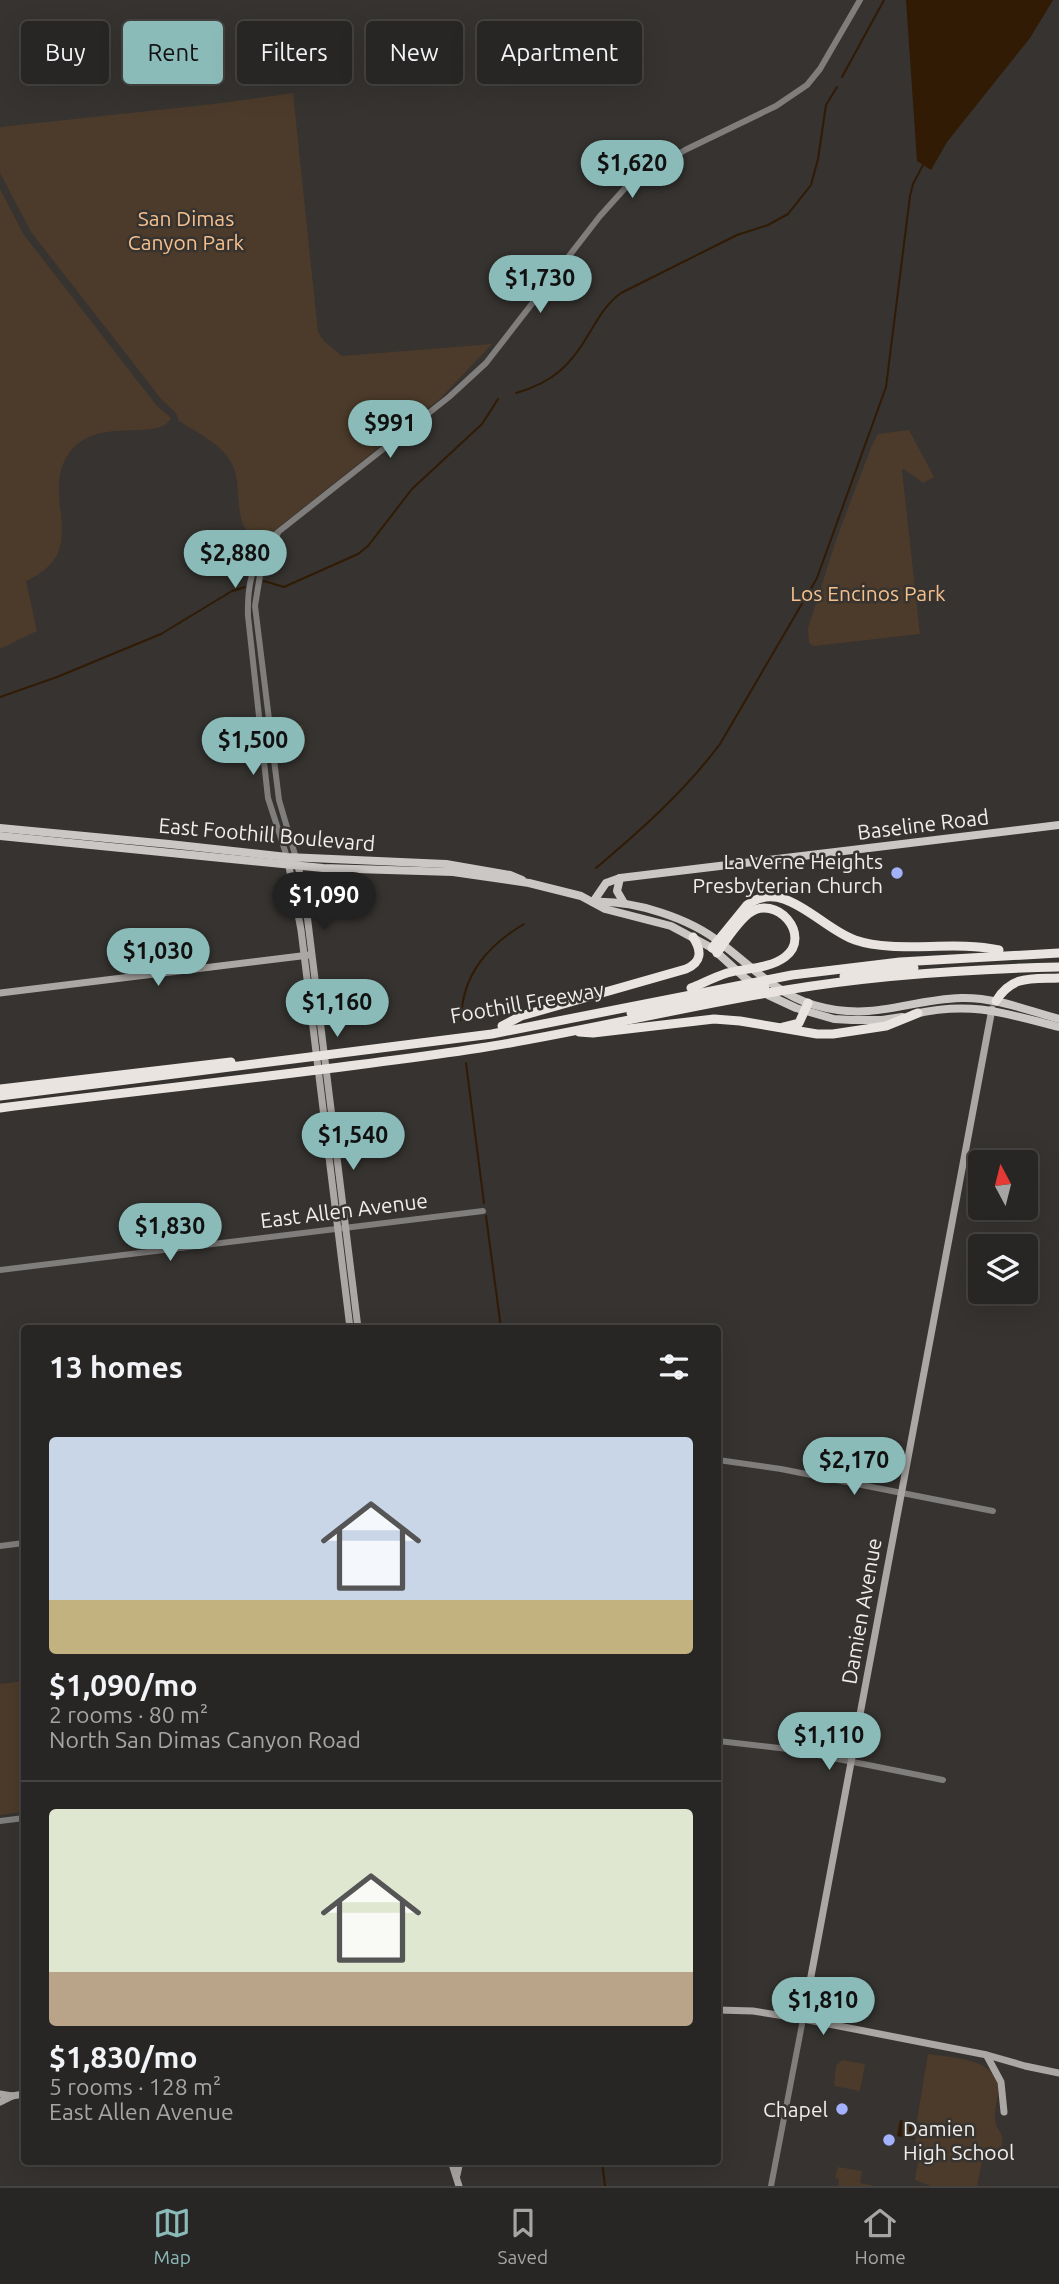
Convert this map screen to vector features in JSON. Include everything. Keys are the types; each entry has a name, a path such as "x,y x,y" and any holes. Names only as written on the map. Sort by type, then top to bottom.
{"highway":[{"path":"717,946 747,905 753,900 774,896 785,898 825,926 857,941 881,945 981,946 999,950"},
{"path":"717,946 749,913 758,909 775,910 790,921 793,945 786,957 768,973"},
{"path":"502,1026 521,1016 686,970 699,958 700,950 693,937"},
{"name":"Foothill Freeway","path":"0,1089 305,1062 566,1031 745,987 768,973 840,963 1059,947"},
{"path":"691,988 728,973 768,973 1059,953"},
{"path":"785,987 903,969 1059,961"},
{"name":"Foothill Freeway","path":"1,1107 244,1079 305,1062 442,1044 502,1026 691,988 785,987 941,972 1059,967"},
{"path":"994,1005 1008,985 1017,981 1059,978"},
{"path":"442,1044 529,1034 745,987"},
{"path":"778,1027 799,1023 807,1007"},
{"path":"566,1031 593,1033 713,1019 817,1034 886,1026 918,1013"},
{"path":"0,1096 305,1062"}],"main road":[{"name":"Baseline Road","path":"620,878 1059,825"},
{"name":"East Foothill Boulevard","path":"0,828 169,844 354,870 453,872 529,883 593,901"},
{"name":"East Foothill Boulevard","path":"0,836 293,861"},
{"path":"293,861 358,1325"},
{"path":"593,901 606,883 620,878"},
{"path":"620,878 617,891 626,905"},
{"path":"593,901 611,901 683,920 717,946 768,995 834,1018 867,1021 949,1008 994,1005 1059,1027"},
{"path":"593,901 605,909 671,926 717,946"},
{"path":"0,993 308,955"},
{"path":"807,1007 865,1012 949,999 1059,1018"},
{"name":"Damien Avenue","path":"803,2019 994,1005"},
{"path":"342,1228 350,1325"},
{"path":"721,2010 753,2011 803,2019 987,2055 1059,2073"},
{"path":"987,2055 1001,2082 1004,2112"},
{"path":"0,2094 12,2096"},
{"path":"0,2102 21,2094"},
{"path":"452,2165 457,2175"},
{"path":"458,2186 459,2165"}],"street":[{"path":"293,861 268,798 248,615 250,578 263,553 279,531 449,397 486,363 600,216 627,186 685,149 776,106 807,85 820,69 860,0"},
{"name":"East Allen Avenue","path":"0,1270 483,1211"},
{"path":"721,1460 747,1463 993,1511"},
{"path":"0,1546 21,1542"},
{"path":"721,1741 768,1746 943,1780"},
{"path":"0,1821 21,1818"},
{"name":"Damien Avenue","path":"771,2186 803,2019"}],"green space":[{"name":"San Dimas Canyon Park","path":"293,93 318,332 324,341 342,356 492,344 441,398 260,542 250,536 244,527 235,472 227,456 208,439 179,421 176,413 162,400 31,232 0,173 0,127"},
{"path":"0,189 24,235 157,406 171,418 164,425 153,429 107,432 92,436 77,444 66,458 60,474 62,524 57,555 46,569 26,581 37,631 0,649"},
{"name":"Los Encinos Park","path":"909,430 934,477 923,483 902,470 920,634 814,646 809,643 808,628 836,540 872,445 878,434"},
{"path":"303,725 306,747 284,750 281,727"},
{"path":"21,1681 21,1812 0,1815 0,1684"},
{"path":"928,2054 980,2064 995,2076 998,2090 995,2119 1002,2143 1001,2149 985,2147 977,2186 931,2186 915,2180 920,2150 915,2148 919,2124 917,2120"},
{"path":"842,2060 865,2064 860,2091 834,2086 836,2066"},
{"path":"838,2167 862,2171 860,2183 875,2186 838,2186 839,2179 835,2178"}],"shaded area":[{"path":"906,0 1053,0 1030,38 947,142 931,170 917,161"},
{"path":"900,2120 917,2124 914,2139 897,2136"}],"waterway":[{"path":"842,77 884,0"},
{"path":"516,393 529,389 560,371 576,354 607,306 621,293 737,235 768,225 788,214 811,185 826,105 837,87"},
{"path":"596,868 661,810 720,744 817,578 886,387 910,196 923,165"},
{"path":"264,581 284,587 358,554 368,546 412,489 482,424 498,399"},
{"path":"0,697 57,677 161,634 232,591 245,587"},
{"path":"461,1020 466,989 479,963 499,942 524,924"},
{"path":"466,1063 484,1203"},
{"path":"486,1216 501,1325"},
{"path":"602,2165 605,2186"}],"place":[{"name":"La Verne Heights Presbyterian Church","path":"897,873"},
{"name":"Chapel","path":"842,2109"},
{"name":"Damien High School","path":"889,2140"}]}
